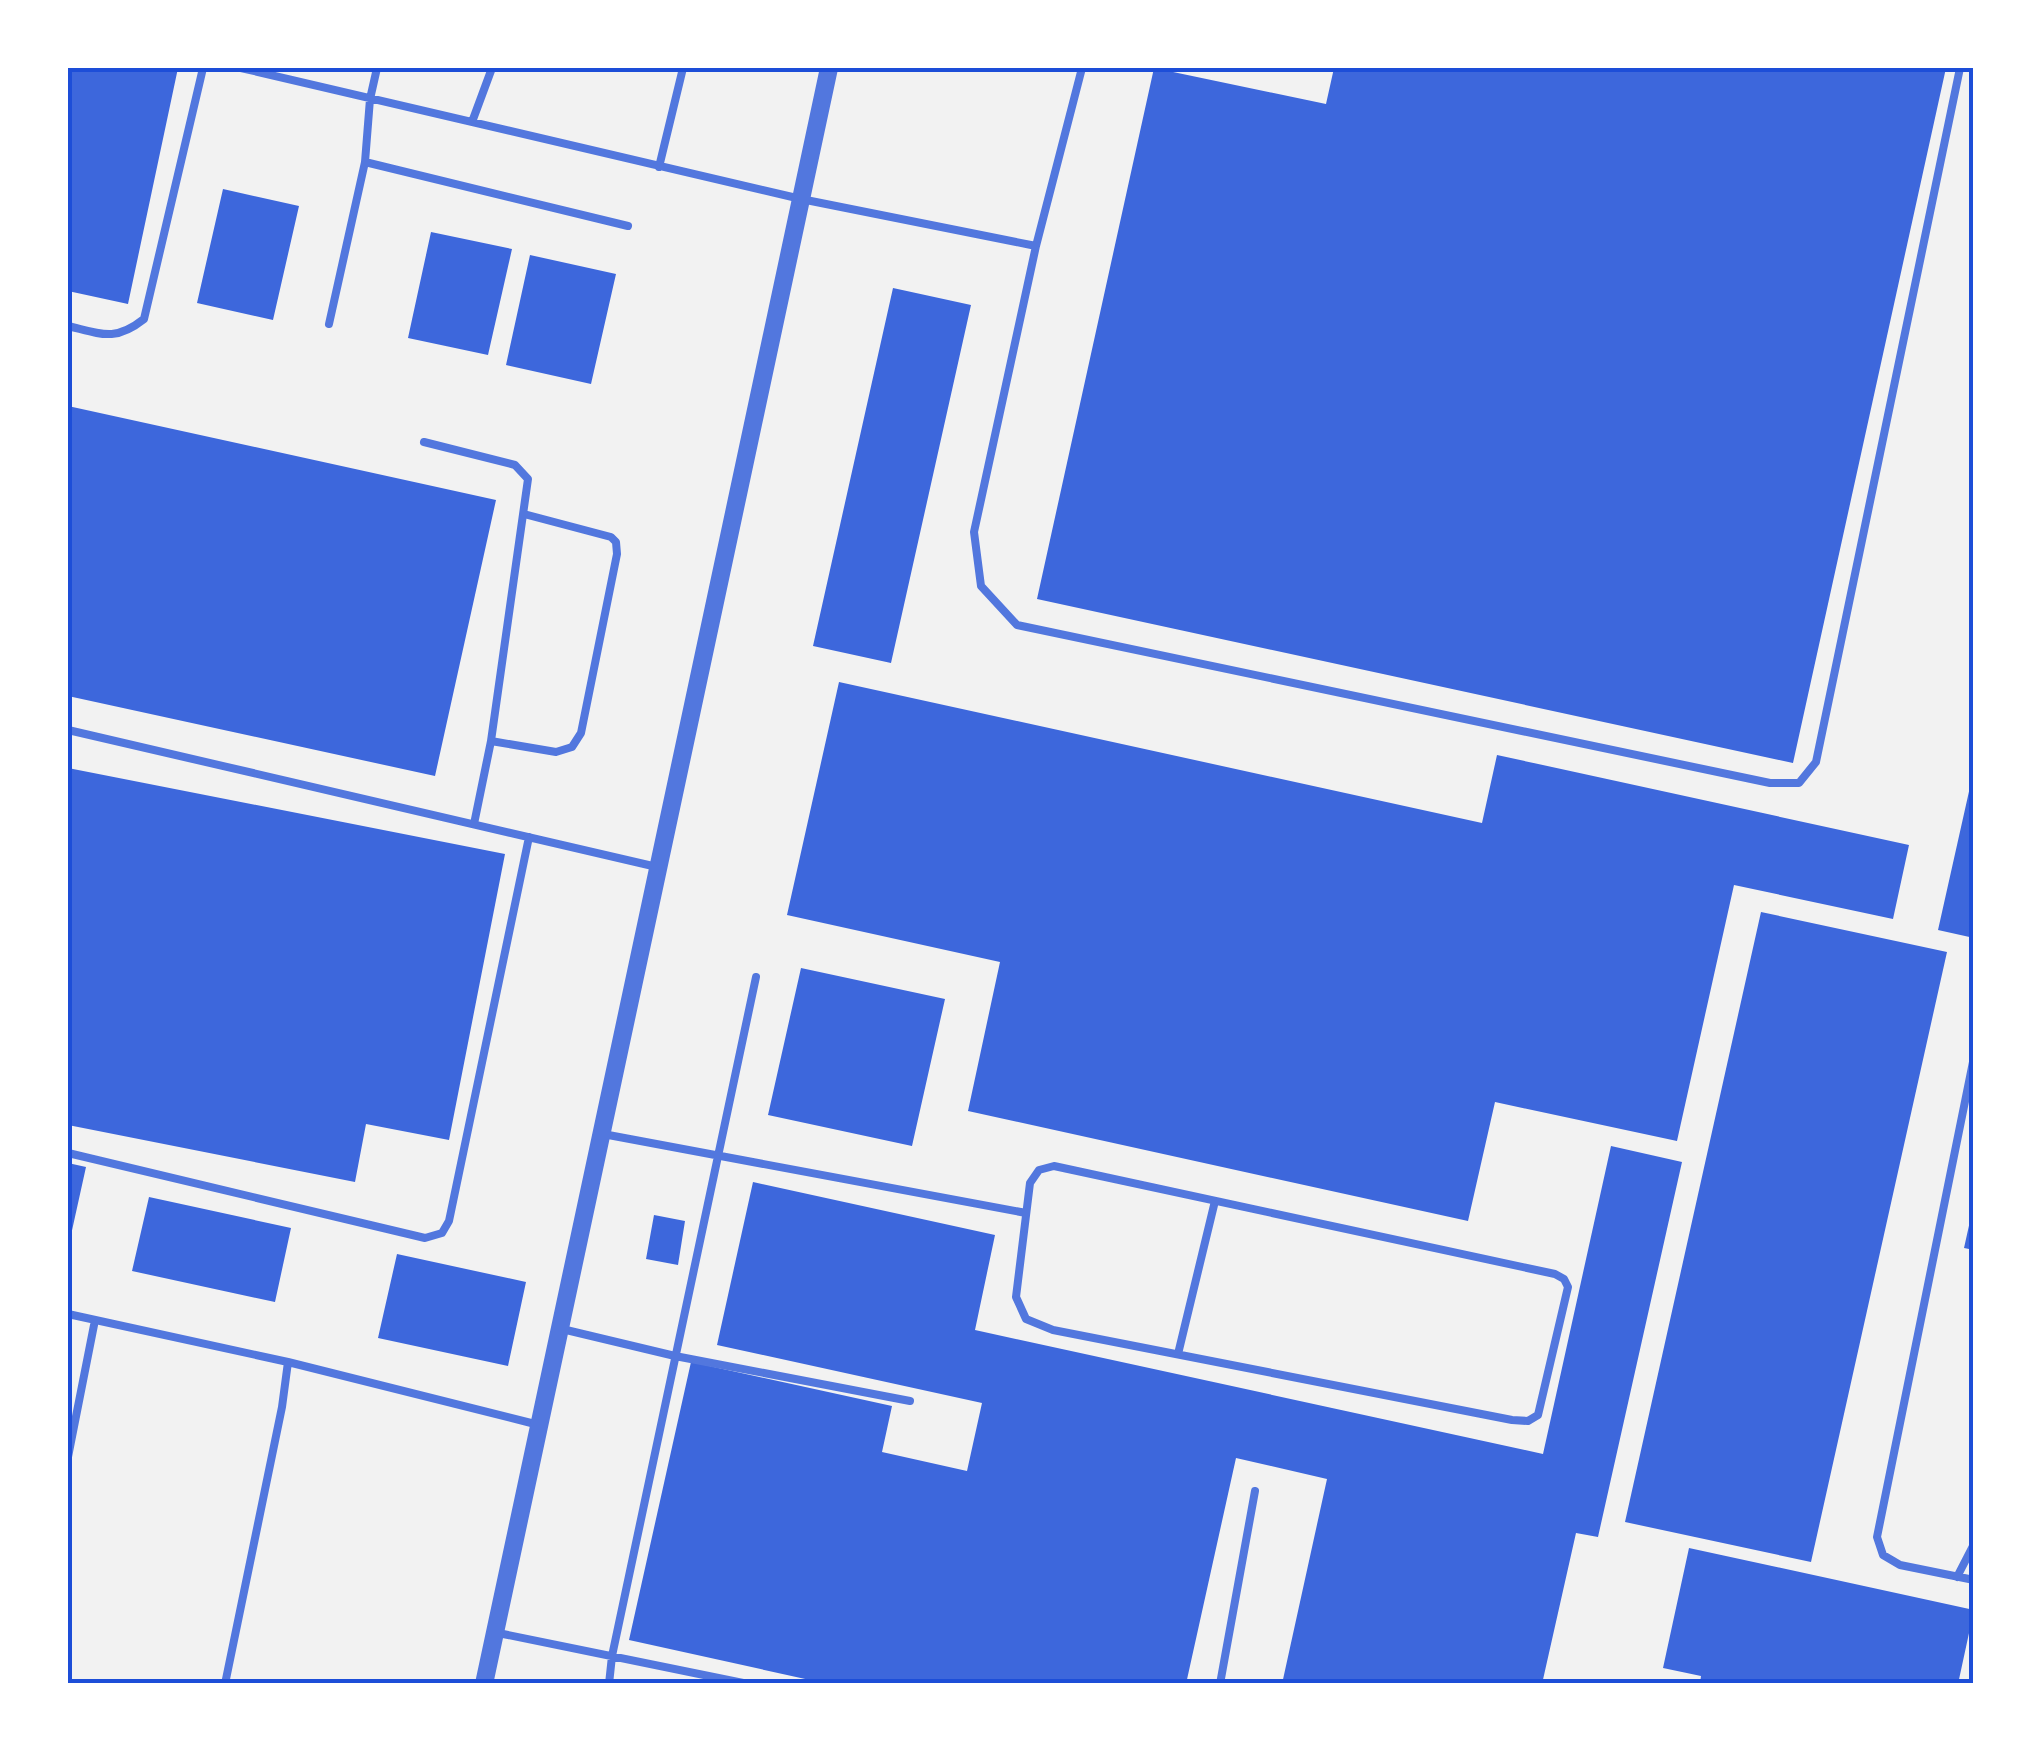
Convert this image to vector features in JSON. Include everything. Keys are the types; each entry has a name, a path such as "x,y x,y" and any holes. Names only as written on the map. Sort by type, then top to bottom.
{"street":[{"path":"484,1684 828,68"}],"lane":[{"path":"68,326 126,334 144,319 203,68"},
{"path":"241,68 801,200 1036,246"},
{"path":"286,78 289,68"},
{"path":"328,324 365,162 376,68"},
{"path":"472,122 492,68"},
{"path":"659,167 683,68"},
{"path":"1082,68 1036,246 974,532 982,586 1018,625 1770,783 1799,783 1816,762 1960,68"},
{"path":"365,162 628,226"},
{"path":"424,442 515,464 528,479 491,741 474,824"},
{"path":"491,741 556,752 572,747 581,733 618,548 611,536 524,514"},
{"path":"68,730 658,867"},
{"path":"68,1153 425,1238 442,1233 449,1221 529,837"},
{"path":"609,1684 756,978"},
{"path":"1974,1057 1876,1537 1883,1555 1900,1565 1974,1580"},
{"path":"601,1133 1026,1213"},
{"path":"1054,1166 1555,1274 1568,1287 1543,1404 1538,1416 1528,1421 1512,1420 1054,1330 1026,1319 1016,1297 1026,1213 1030,1183 1039,1170 1054,1166"},
{"path":"1178,1354 1216,1201"},
{"path":"68,1314 288,1362 539,1424"},
{"path":"68,1458 95,1320"},
{"path":"560,1329 675,1356 910,1401"},
{"path":"225,1684 288,1362"},
{"path":"1220,1684 1255,1491"},
{"path":"1958,1577 1974,1544"},
{"path":"494,1633 748,1684"}],"building":[{"path":"68,68 178,68 128,304 68,291"},
{"path":"1154,68 1326,104 1334,68 1946,68 1793,763 1037,599"},
{"path":"223,189 299,206 273,320 197,303"},
{"path":"431,232 512,249 488,355 408,338"},
{"path":"530,255 616,274 591,384 506,365"},
{"path":"893,288 971,305 891,663 813,646"},
{"path":"68,406 496,500 435,776 68,696"},
{"path":"839,682 1482,823 1497,755 1909,845 1893,919 1734,885 1677,1141 1495,1102 1468,1221 968,1111 1000,962 787,915"},
{"path":"68,768 505,854 449,1140 366,1124 355,1182 68,1125"},
{"path":"1974,778 1974,938 1938,930"},
{"path":"1761,912 1947,952 1811,1562 1625,1522"},
{"path":"801,968 945,999 912,1146 768,1115"},
{"path":"1611,1146 1682,1162 1598,1537 1576,1533 1542,1684 1282,1684 1327,1479 1236,1458 1186,1684 828,1684 629,1640 691,1362 892,1406 882,1452 967,1471 982,1403 717,1345 753,1182 995,1235 975,1330 1543,1454"},
{"path":"68,1163 86,1167 69,1244 68,1244"},
{"path":"149,1197 291,1228 275,1302 132,1271"},
{"path":"1974,1212 1974,1250 1964,1248"},
{"path":"654,1215 685,1221 678,1265 646,1259"},
{"path":"397,1254 526,1282 508,1366 378,1338"},
{"path":"1689,1548 1974,1610 1958,1684 1700,1684 1701,1676 1663,1668"}]}
